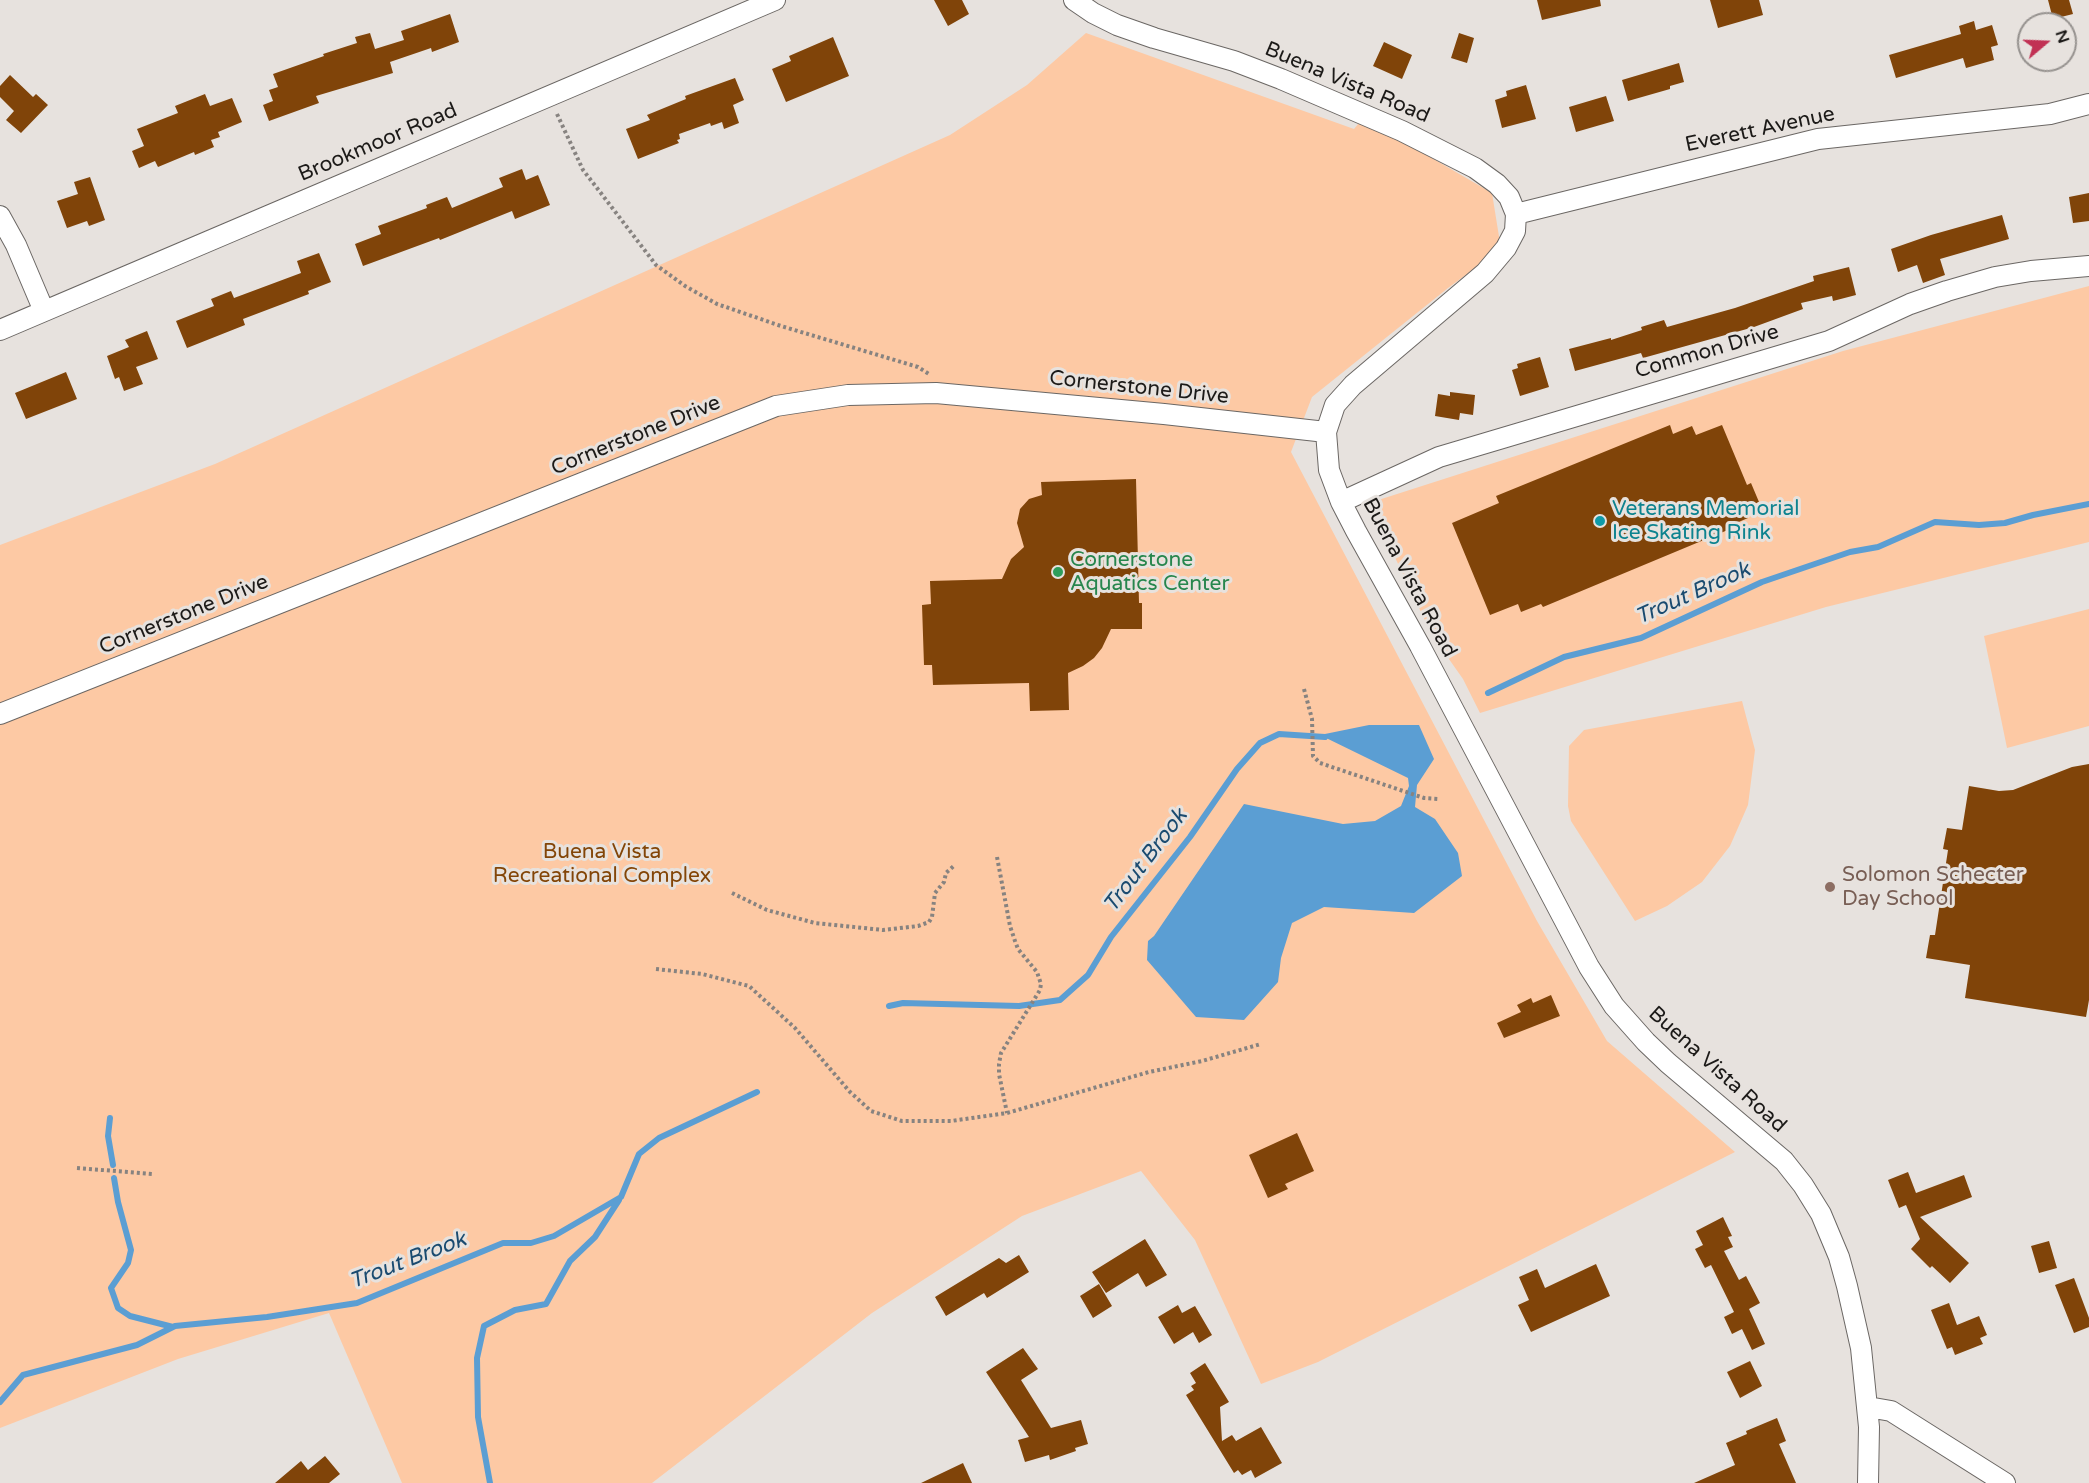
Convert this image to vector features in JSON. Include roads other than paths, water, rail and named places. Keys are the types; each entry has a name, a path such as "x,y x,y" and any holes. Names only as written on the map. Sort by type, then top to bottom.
{"street":[{"name":"Brookmoor Road","path":"0,330 775,0"},
{"name":"Buena Vista Road","path":"1074,0 1117,25 1234,61 1402,131 1475,168 1497,184 1509,197 1516,214 1515,231 1506,248 1485,273 1353,385 1335,405 1326,432 1329,470 1341,502 1589,967 1614,1006 1668,1063 1784,1161 1803,1185 1821,1214 1848,1286 1861,1348 1868,1407 1868,1483"},
{"name":"Everett Avenue","path":"1516,214 1818,139 2050,114 2089,104"},
{"path":"0,216 16,245 44,311"},
{"name":"Common Drive","path":"1341,502 1439,458 1829,341 1910,304 1947,291 1995,277 2089,266"},
{"name":"Cornerstone Drive","path":"0,714 776,406 848,395 936,393 1326,432"},
{"path":"1868,1407 1891,1411 2005,1483"}],"water":[{"path":"1369,725 1419,725 1434,759 1417,785 1415,807 1435,819 1458,853 1462,876 1414,913 1324,907 1292,923 1281,958 1278,982 1244,1020 1196,1017 1147,960 1148,941 1154,936 1244,804 1343,824 1375,821 1401,806 1409,786 1408,778 1320,735"}],"waterway":[{"name":"Trout Brook","path":"1488,693 1564,657 1641,638 1762,582 1850,552 1878,547 1935,522 1979,525 2005,523 2089,504"},
{"name":"Trout Brook","path":"889,1006 903,1003 1019,1006 1060,1000 1088,975 1111,937 1190,837 1237,769 1260,743 1279,734 1325,737"},
{"name":"Trout Brook","path":"0,1402 23,1375 137,1345 175,1326 267,1317 357,1303 503,1243 531,1243 554,1236 621,1197 639,1154 659,1138 757,1092"},
{"path":"110,1118 108,1136 113,1165"},
{"path":"114,1178 131,1250 128,1263 111,1288 118,1308 130,1316 173,1327"},
{"path":"490,1483 478,1417 477,1358 484,1326 515,1310 546,1304 570,1261 595,1237 619,1200"}],"place":[{"name":"Veterans Memorial Ice Skating Rink","path":"1600,521"},
{"name":"Cornerstone Aquatics Center","path":"1058,572"},
{"name":"Solomon Schecter Day School","path":"1830,887"}],"park label":[{"name":"Buena Vista Recreational Complex","path":"602,864"}]}
